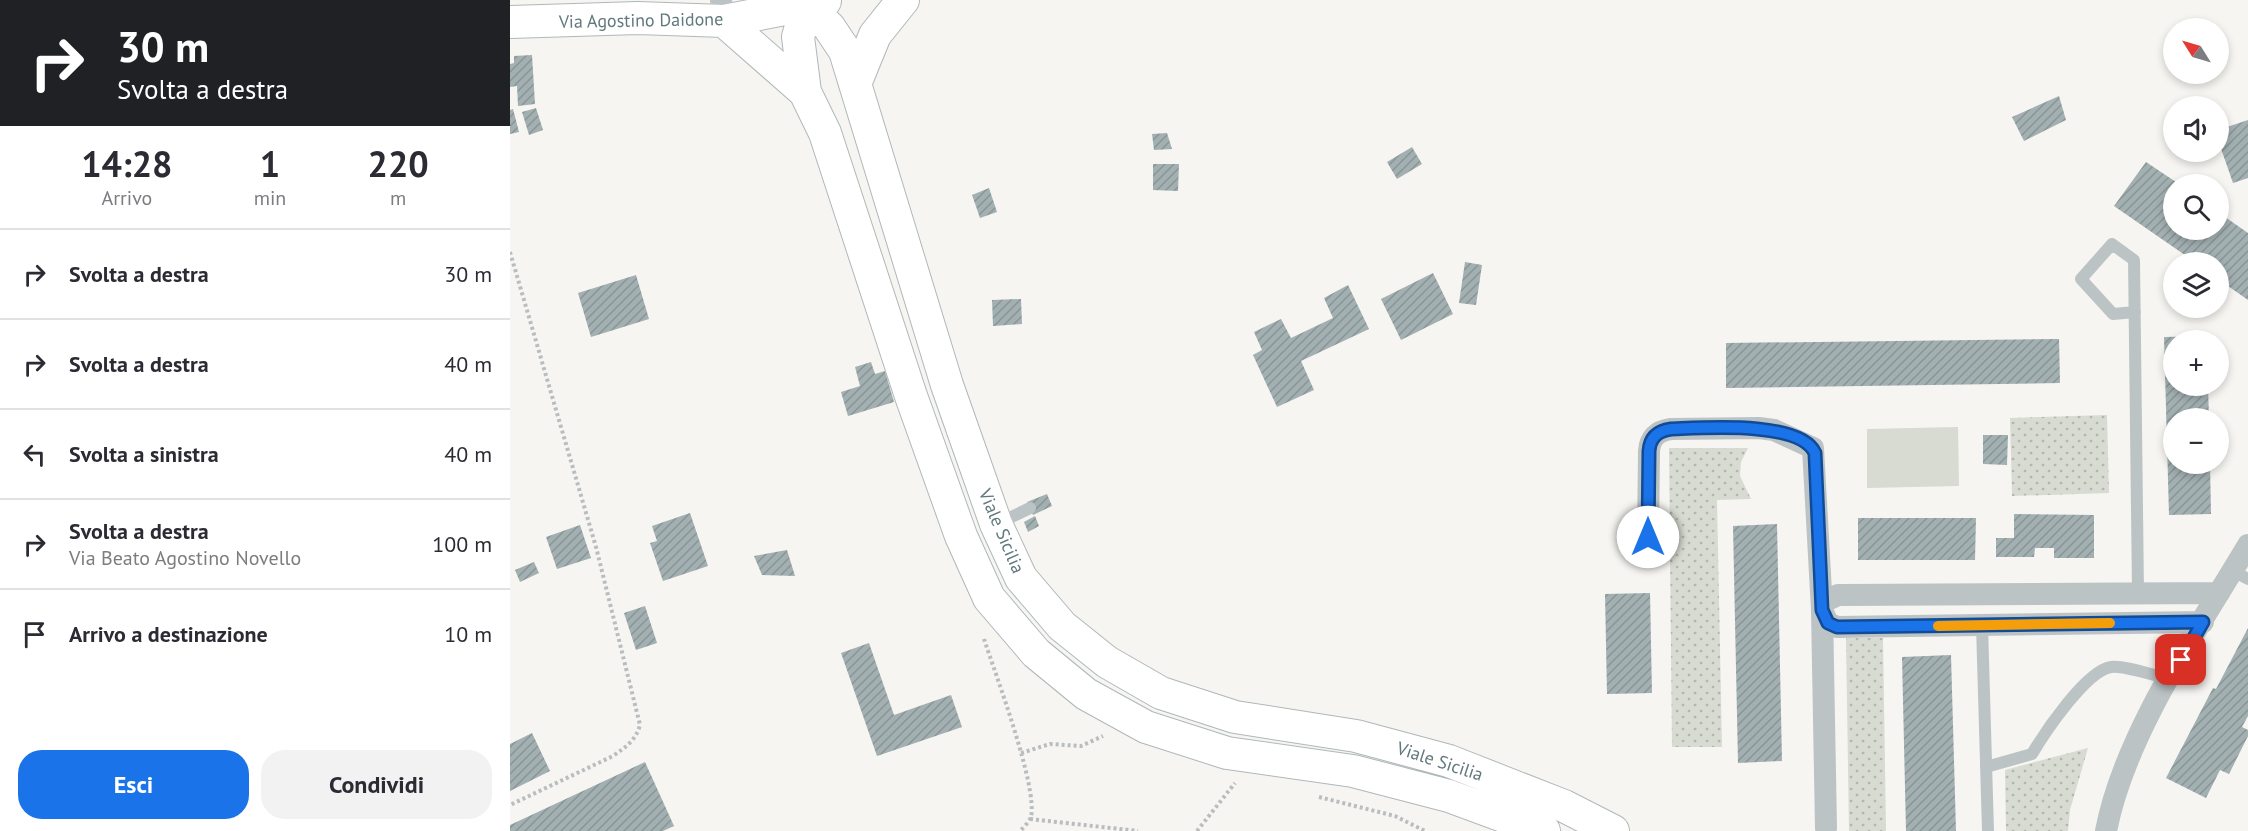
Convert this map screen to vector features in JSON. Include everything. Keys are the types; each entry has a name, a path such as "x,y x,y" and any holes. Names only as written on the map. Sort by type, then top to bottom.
{"main road":[{"path":"855,84 875,35 903,0"},
{"path":"805,92 798,37 818,3"},
{"name":"Viale Sicilia","path":"818,3 829,27 845,51 947,385 996,524 1021,578 1062,626 1107,662 1161,693 1235,717 1356,736 1449,761 1564,806 1613,831"},
{"name":"Via Agostino Daidone","path":"510,22 638,18 818,3"},
{"path":"722,10 805,92"},
{"name":"Viale Sicilia","path":"805,92 825,133 911,396 961,536 990,598 1036,653 1086,693 1140,724 1227,753 1353,771 1438,793 1544,831"}],"street":[{"path":"1648,537 1649,451 1650,444 1658,433 1671,429 1759,428 1773,430 1805,442 1815,453 1822,610 1826,828"},
{"path":"2106,831 2117,787 2133,748 2219,593 2240,575 2248,545"},
{"path":"2203,622 1837,627 1828,623 1822,610 1826,601 1838,595 2219,593"}],"lane":[{"path":"2135,312 2114,314 2081,279 2112,244 2134,260 2135,312 2138,592"},
{"path":"996,524 1030,508"},
{"path":"1982,625 1988,831"},
{"path":"1986,767 2032,754 2045,732 2096,672 2112,666 2170,679"}],"path":[{"path":"510,252 596,547 640,725 638,734 628,746 613,756 510,805"},
{"path":"990,598 982,613 981,630 1021,753 1032,803 1030,819 1020,831"},
{"path":"1021,753 1050,744 1081,746 1109,732 1140,724"},
{"path":"1197,831 1224,793 1236,782 1244,783"},
{"path":"1317,797 1395,816 1425,831"},
{"path":"1030,819 1138,831"}],"shaded area":[{"path":"2107,415 2109,493 2012,496 2010,418"},
{"path":"1958,427 1959,486 1867,488 1867,429"},
{"path":"1669,448 1748,448 1741,462 1740,476 1751,499 1717,500 1722,747 1672,747"},
{"path":"1846,638 1883,638 1886,831 1849,831"},
{"path":"2088,748 2070,810 2068,831 2006,831 2005,770"}],"building":[{"path":"532,55 535,104 518,106 517,86 510,87 510,64 514,63 514,56"},
{"path":"2059,96 2066,120 2024,141 2012,117"},
{"path":"536,108 543,130 529,135 522,112"},
{"path":"513,109 519,132 510,134 510,110"},
{"path":"2248,120 2248,178 2233,183 2226,162 2229,162 2229,126"},
{"path":"1167,133 1172,149 1154,150 1152,134"},
{"path":"1412,147 1422,164 1397,179 1387,162"},
{"path":"2146,162 2164,174 2163,240 2114,206"},
{"path":"1153,164 1179,164 1178,191 1153,190"},
{"path":"989,188 997,212 980,218 972,195"},
{"path":"2229,220 2248,233 2248,300 2229,287 2229,252 2181,252 2163,240 2229,240"},
{"path":"1465,262 1482,265 1476,305 1459,303"},
{"path":"1433,273 1453,314 1401,340 1381,299"},
{"path":"636,275 649,319 591,337 578,293"},
{"path":"1348,285 1369,329 1301,361 1314,390 1277,407 1253,355 1262,350 1254,332 1281,319 1291,338 1333,318 1324,298"},
{"path":"1021,299 1022,324 993,326 992,300"},
{"path":"2059,339 2060,383 1726,388 1726,343"},
{"path":"871,362 875,374 885,371 894,402 848,416 841,392 860,386 855,367"},
{"path":"2166,396 2208,396 2209,408 2166,408"},
{"path":"1983,435 2008,435 2007,465 1983,464"},
{"path":"2168,474 2210,474 2211,514 2169,515"},
{"path":"1047,494 1052,506 1033,515 1027,502"},
{"path":"690,513 708,566 663,581 650,543 657,541 652,526"},
{"path":"2014,514 2094,515 2094,558 2054,558 2054,548 2035,548 2034,557 1996,557 1996,538 2014,538"},
{"path":"1035,516 1039,526 1028,532 1024,522"},
{"path":"1858,518 1976,518 1975,560 1858,560"},
{"path":"1777,524 1782,761 1738,763 1733,526"},
{"path":"580,525 591,558 557,569 546,537"},
{"path":"787,550 795,576 762,575 754,556"},
{"path":"534,562 539,573 520,582 515,570"},
{"path":"1650,593 1652,693 1607,694 1605,594"},
{"path":"645,606 657,643 636,650 624,613"},
{"path":"2248,628 2248,716 2242,727 2248,730 2248,736 2229,774 2220,770 2206,798 2166,778 2213,688 2216,689"},
{"path":"869,643 894,715 951,695 962,727 877,756 841,653"},
{"path":"1951,655 1956,831 1906,831 1902,657"},
{"path":"532,733 550,771 510,791 510,744"},
{"path":"645,762 674,826 663,831 510,831 510,825"}],"slow traffic":[{"path":"1938,626 2110,623"}],"route":[{"path":"1648,537 1649,451 1650,444 1658,433 1671,429 1759,428 1773,430 1809,444 1815,453 1822,610 1825,620 1833,626 2203,622 2181,660"}]}
